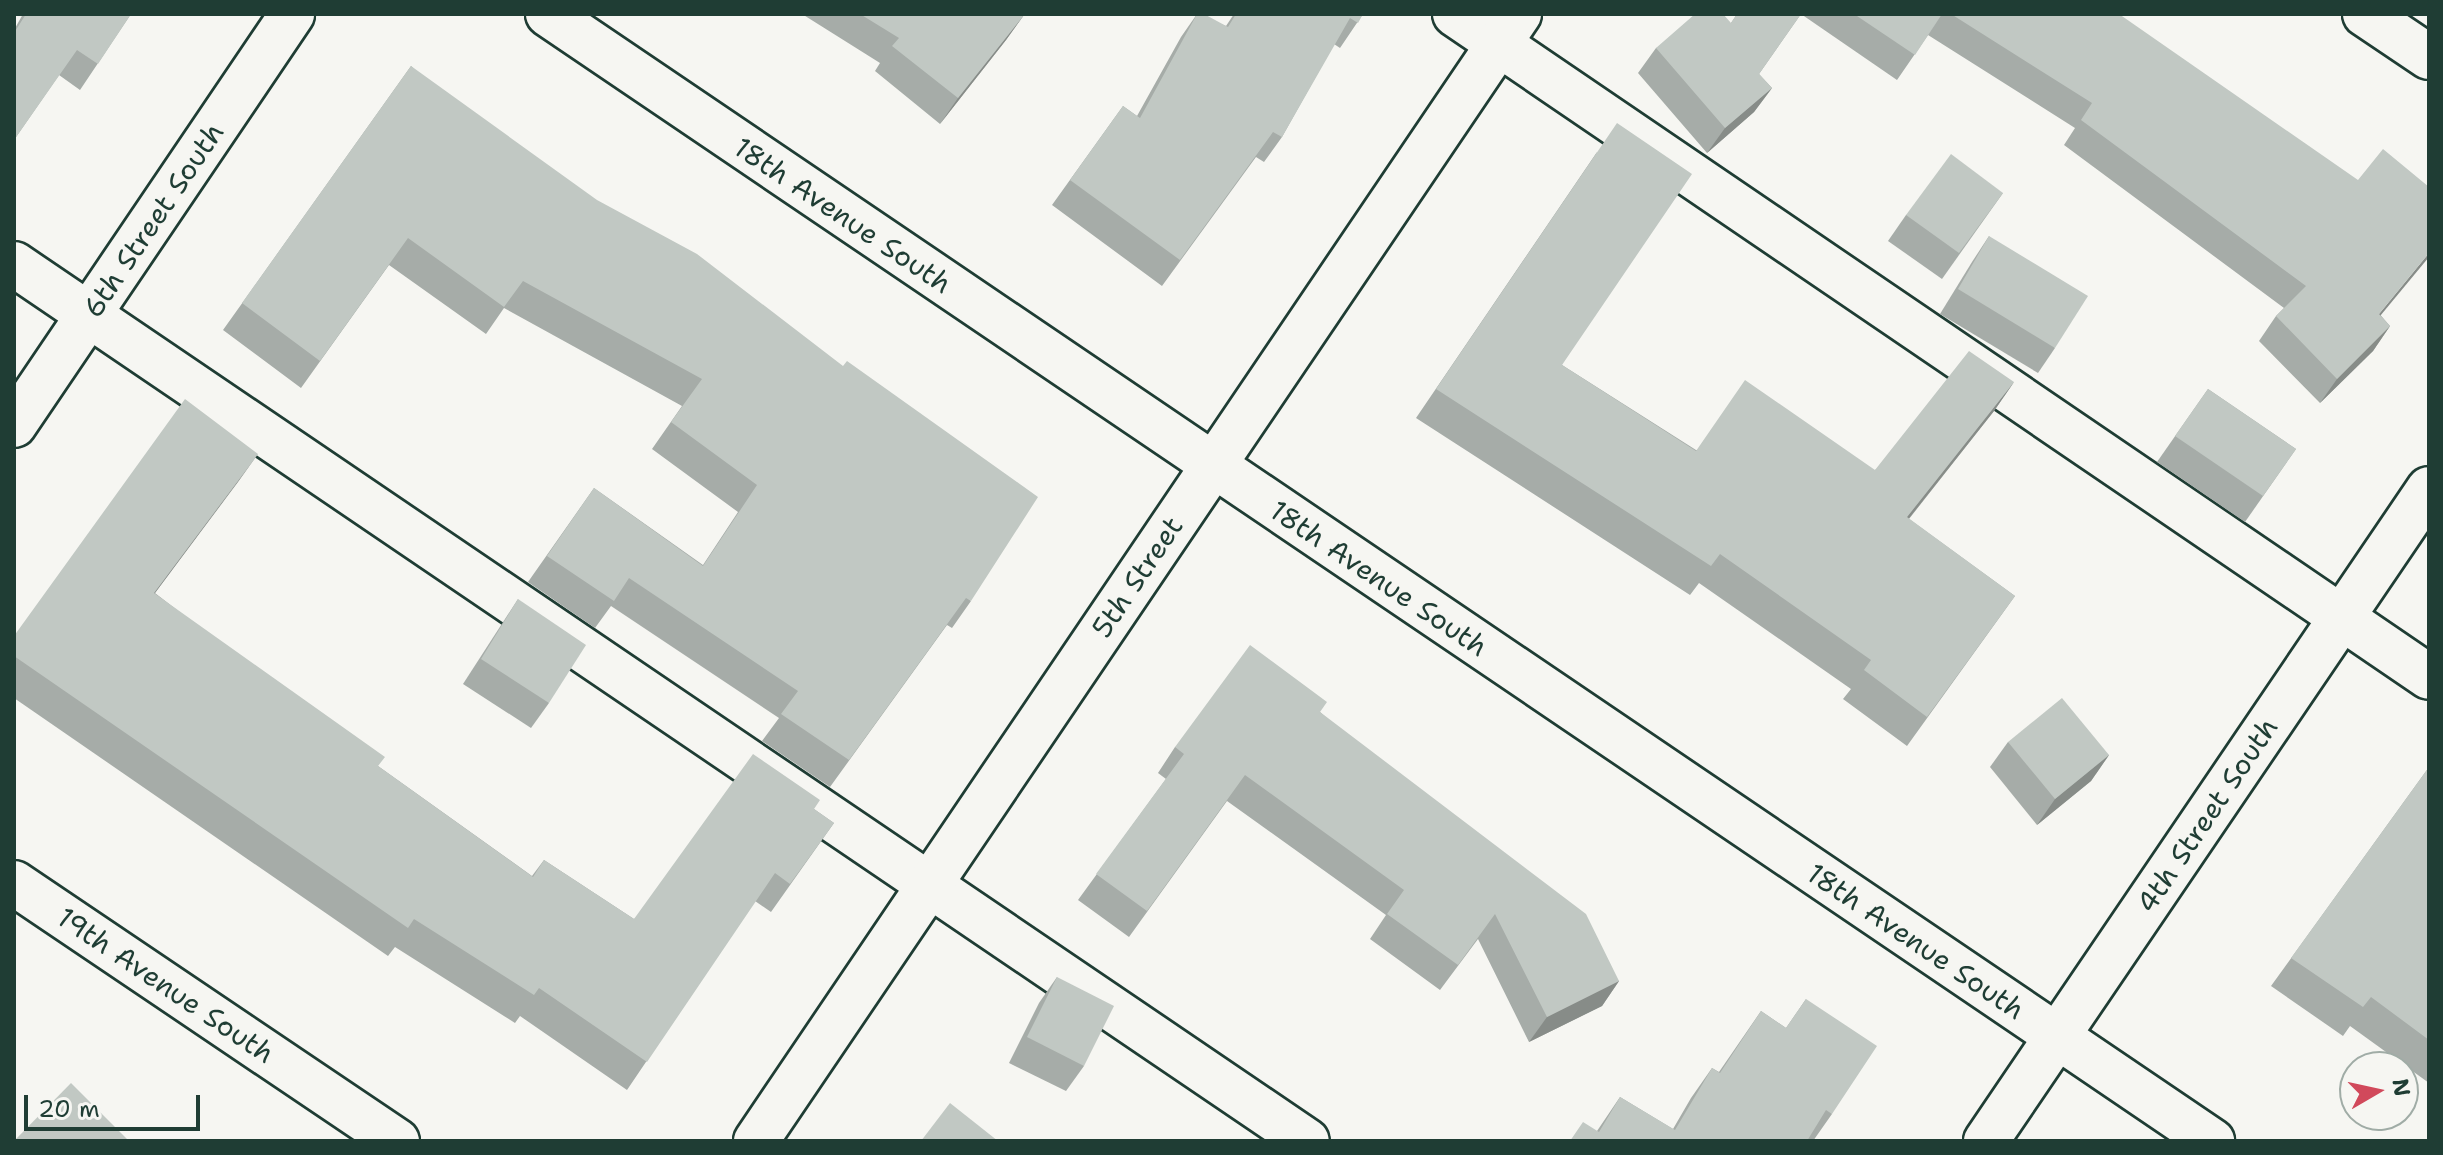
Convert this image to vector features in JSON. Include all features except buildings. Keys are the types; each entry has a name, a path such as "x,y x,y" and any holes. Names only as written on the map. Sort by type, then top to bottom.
{"street":[{"name":"6th Street South","path":"14,425 292,14"},
{"name":"18th Avenue South","path":"548,14 2212,1141"},
{"path":"1455,14 1508,29 2429,677"},
{"path":"2365,14 2429,57"},
{"name":"5th Street","path":"756,1141 1508,29"},
{"path":"14,264 1307,1141"},
{"name":"4th Street South","path":"1986,1141 2429,489"},
{"name":"19th Avenue South","path":"14,883 397,1141"}]}
